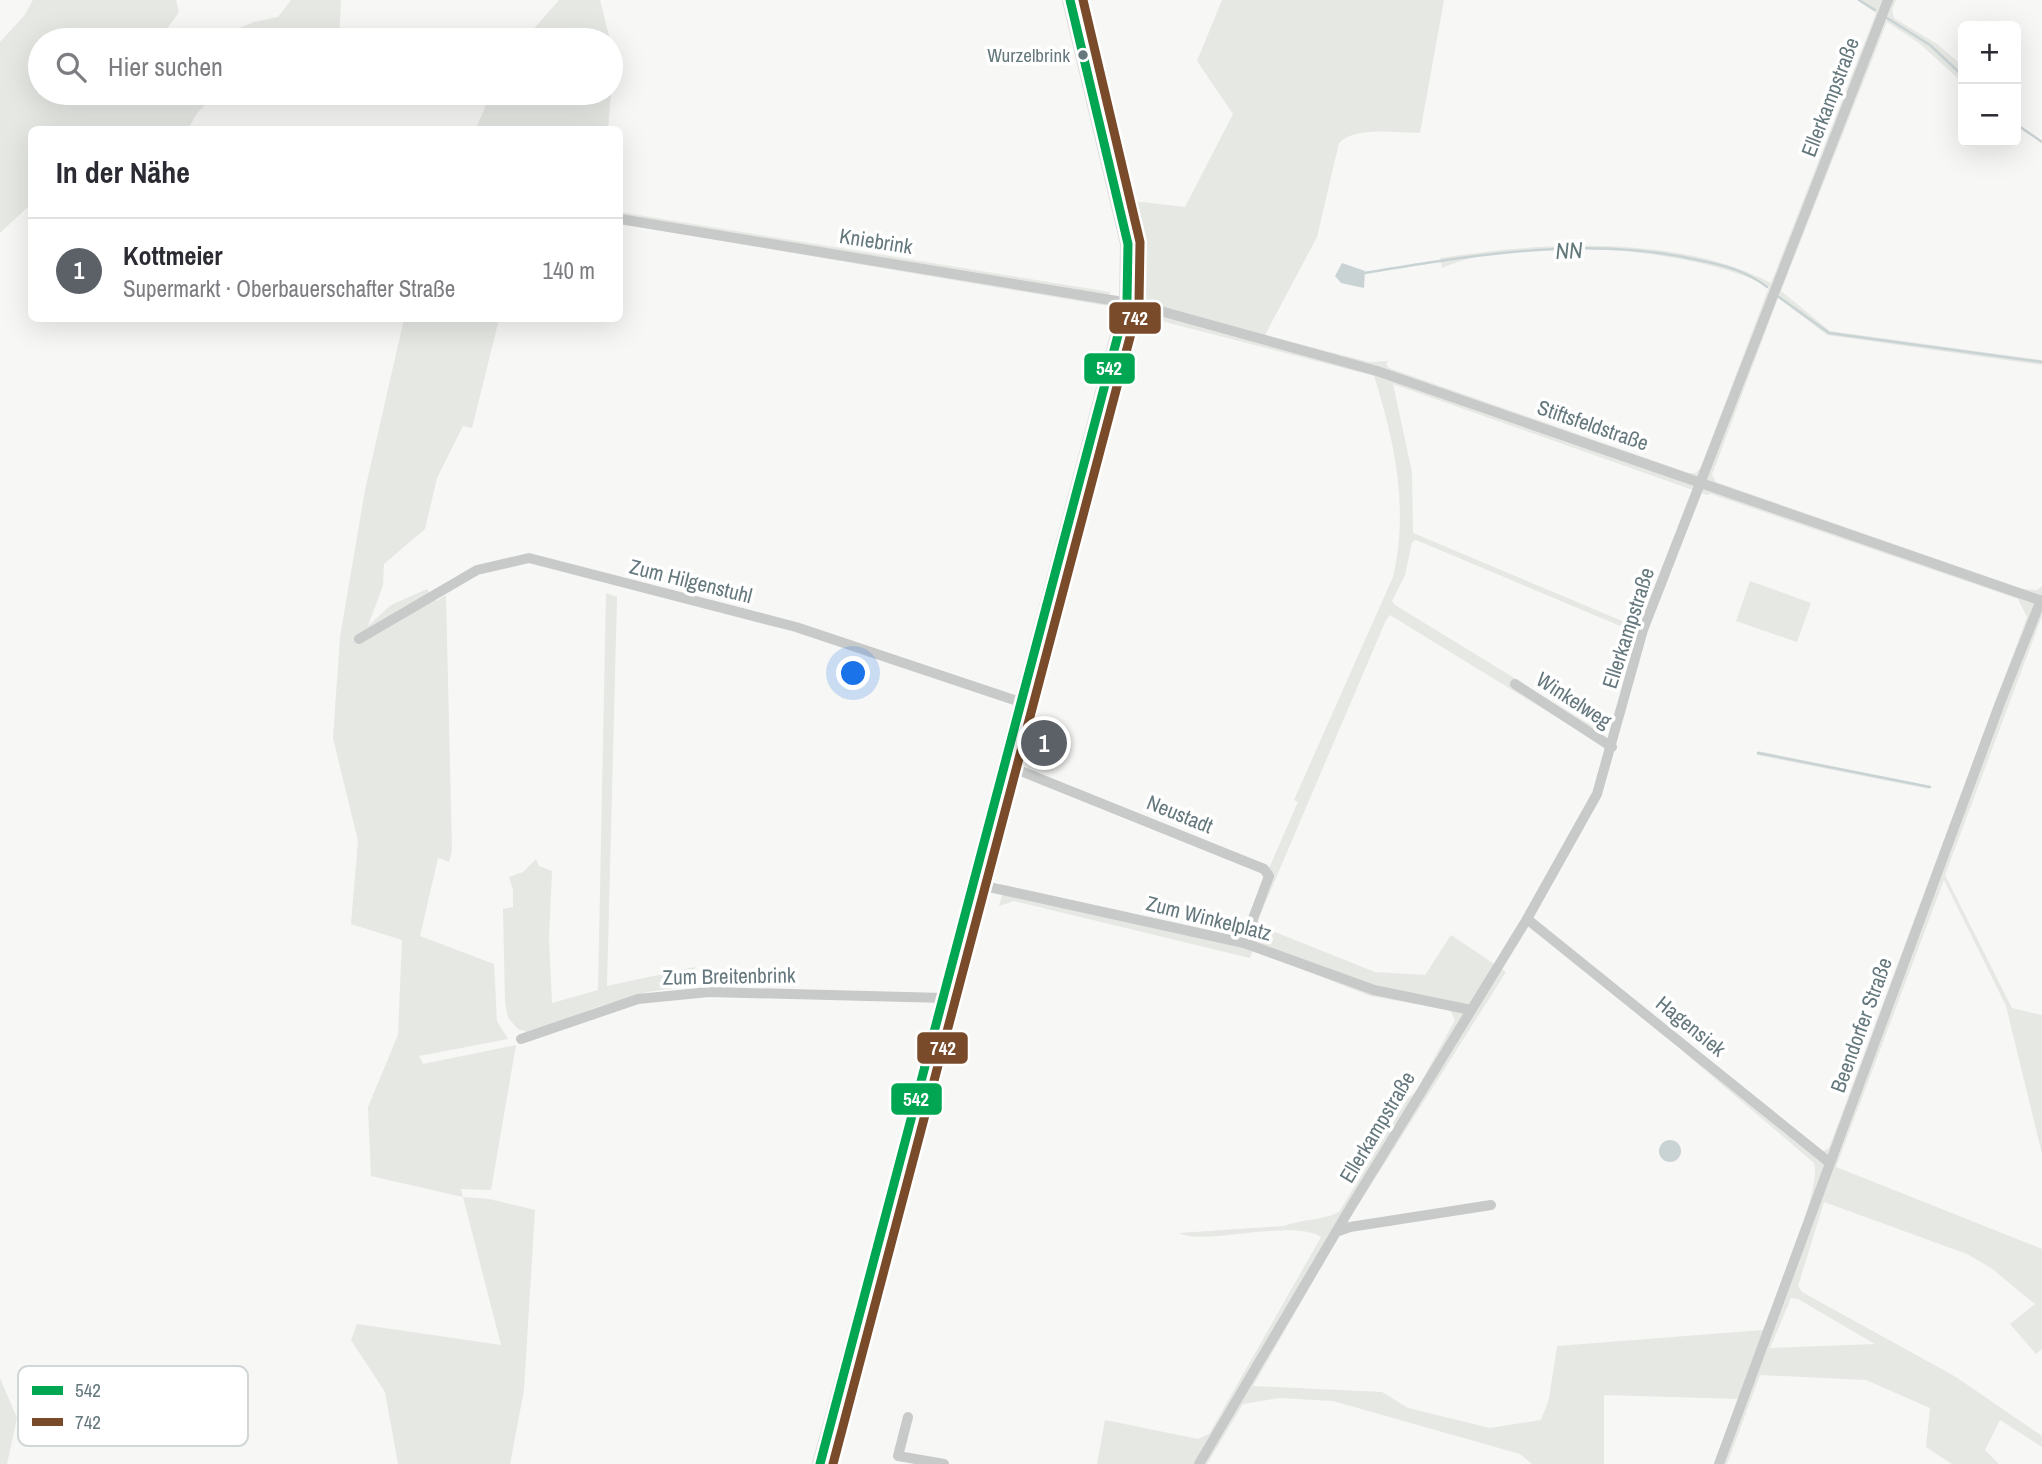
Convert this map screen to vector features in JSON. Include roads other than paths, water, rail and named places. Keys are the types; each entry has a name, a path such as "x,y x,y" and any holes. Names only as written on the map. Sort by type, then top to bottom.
{"main road":[{"path":"820,1464 1127,301 1128,243 1070,0"}],"street":[{"name":"Ellerkampstraße","path":"1199,1464 1336,1232 1527,919 1592,805 1612,747 1643,630 1888,0"},
{"name":"Kniebrink","path":"623,219 1127,301"},
{"name":"Stiftsfeldstraße","path":"1127,301 1380,371 2042,600"},
{"name":"Zum Hilgenstuhl","path":"359,639 477,570 528,558 796,627 1023,703"},
{"name":"Beendorfer Straße","path":"1719,1464 2042,600"},
{"name":"Winkelweg","path":"1515,684 1612,747"},
{"name":"Neustadt","path":"1006,765 1264,869 1269,876 1244,943"},
{"name":"Zum Winkelplatz","path":"975,884 1244,943 1374,990 1471,1010"},
{"name":"Hagensiek","path":"1527,919 1830,1163"},
{"name":"Zum Breitenbrink","path":"521,1039 638,999 709,992 944,998"},
{"path":"1336,1232 1350,1227 1491,1205"},
{"path":"908,1417 897,1460 944,1464"}],"waterway":[{"name":"NN","path":"1859,0 1875,10"},
{"name":"NN","path":"1887,18 1930,45 1958,71"},
{"name":"NN","path":"2021,127 2042,142"},
{"name":"NN","path":"1365,273 1489,254 1573,248 1615,249 1717,264 1743,273 1767,287"},
{"name":"NN","path":"1779,297 1829,333 2042,362"},
{"path":"1758,753 1930,787"}],"place":[{"name":"Wurzelbrink","path":"1083,55"},
{"name":"Kottmeier","path":"1044,743"}]}
